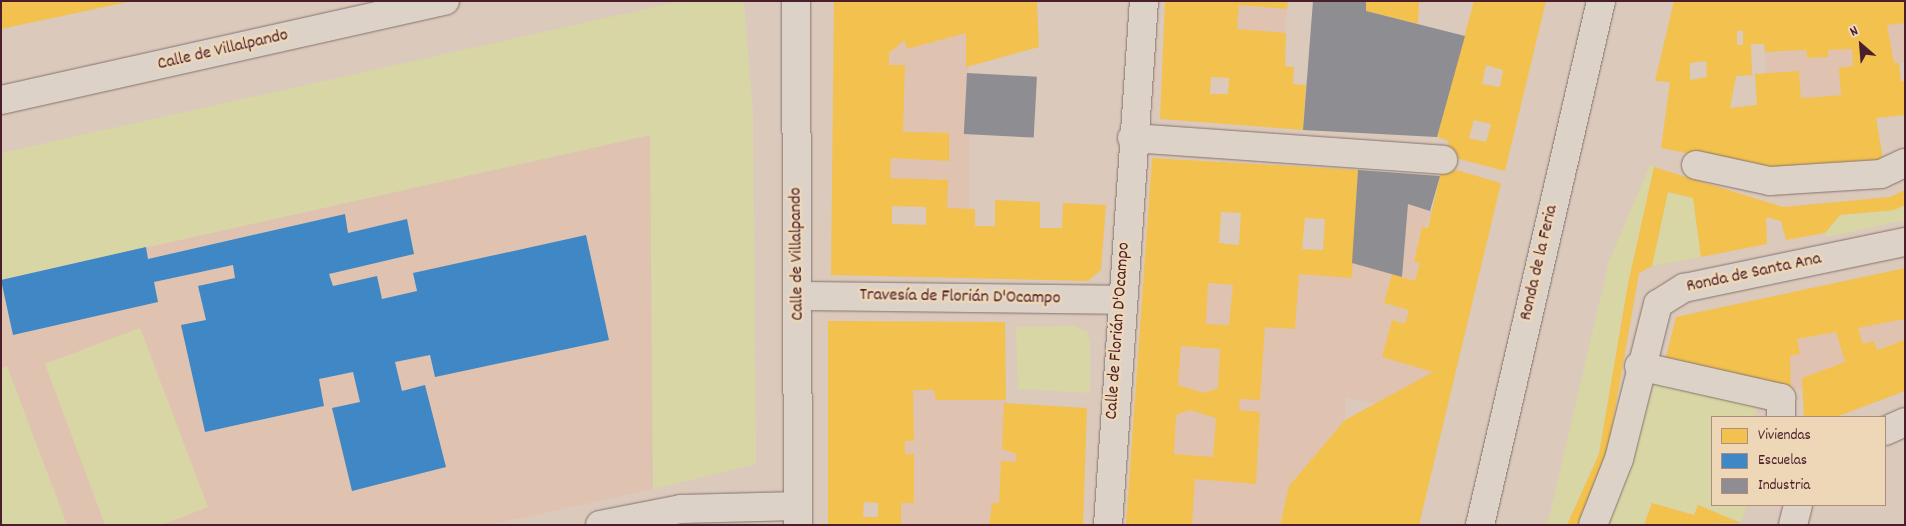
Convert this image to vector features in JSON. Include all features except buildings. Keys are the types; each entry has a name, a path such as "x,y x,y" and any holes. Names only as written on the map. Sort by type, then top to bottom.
{"street":[{"name":"Calle de Villalpando","path":"1,100 445,1"},
{"name":"Calle de Villalpando","path":"600,525 664,512 716,516 798,515 799,296 796,1"},
{"name":"Calle de Florián D'Ocampo","path":"1108,525 1132,138 1144,1"},
{"name":"Ronda de la Feria","path":"1480,525 1601,1"},
{"path":"1132,138 1443,160"},
{"path":"1696,165 1770,181 1881,174 1905,163"},
{"name":"Ronda de Santa Ana","path":"1593,525 1625,438 1639,366 1654,313 1675,291 1905,242"},
{"name":"Travesía de Florián D'Ocampo","path":"799,296 1121,300"},
{"path":"1639,366 1781,398 1781,416"},
{"path":"1793,525 1798,506"}],"shaded area":[{"path":"682,1 744,1 753,113 756,464 653,489 650,135 1,280 1,153"},
{"path":"1239,5 1287,9 1285,33 1237,29"},
{"path":"1905,23 1905,62 1894,63 1887,25"},
{"path":"966,33 970,88 969,209 947,208 890,178 891,158 948,161 949,134 903,132 905,65 889,65 889,53 905,40 908,49"},
{"path":"1852,49 1853,66 1839,68 1841,95 1801,98 1799,71 1766,74 1765,52 1806,50 1807,58 1828,57 1828,50"},
{"path":"651,135 653,489 489,525 1,525 1,280"},
{"path":"1650,165 1654,167 1628,284 1599,454 1567,525 1537,525 1548,522 1609,261"},
{"path":"1668,192 1693,198 1701,257 1652,266"},
{"path":"1408,204 1432,211 1414,261 1420,263 1415,281 1402,277"},
{"path":"1905,205 1905,220 1827,237 1825,233 1840,215 1894,210"},
{"path":"1352,263 1392,274 1384,303 1409,310 1405,324 1392,320 1382,357 1433,372 1375,404 1346,397 1345,420 1289,486 1280,525 1192,525 1195,479 1256,484 1260,412 1239,410 1240,399 1260,399 1265,327 1295,328 1299,274"},
{"path":"1208,283 1233,285 1229,326 1204,324"},
{"path":"1905,319 1905,340 1877,350 1874,341 1863,344 1858,328"},
{"path":"1074,326 1087,332 1090,341 1090,393 1018,389 1016,327"},
{"path":"140,328 208,507 162,525 105,525 45,364"},
{"path":"1836,332 1845,362 1803,390 1791,388 1790,356 1797,339"},
{"path":"1181,346 1220,349 1218,388 1204,393 1178,385"},
{"path":"7,366 67,525 1,525 1,368"},
{"path":"1657,377 1757,401 1756,416 1711,416 1711,506 1747,506 1741,523 1698,505 1694,515 1652,503 1644,525 1609,525"},
{"path":"913,390 934,390 936,400 1006,400 1002,449 1016,454 1016,462 1001,461 999,504 992,504 989,525 901,525 901,503 914,503 914,454 905,454 905,441 914,441"},
{"path":"1190,410 1216,418 1213,457 1174,454 1176,415"}]}
